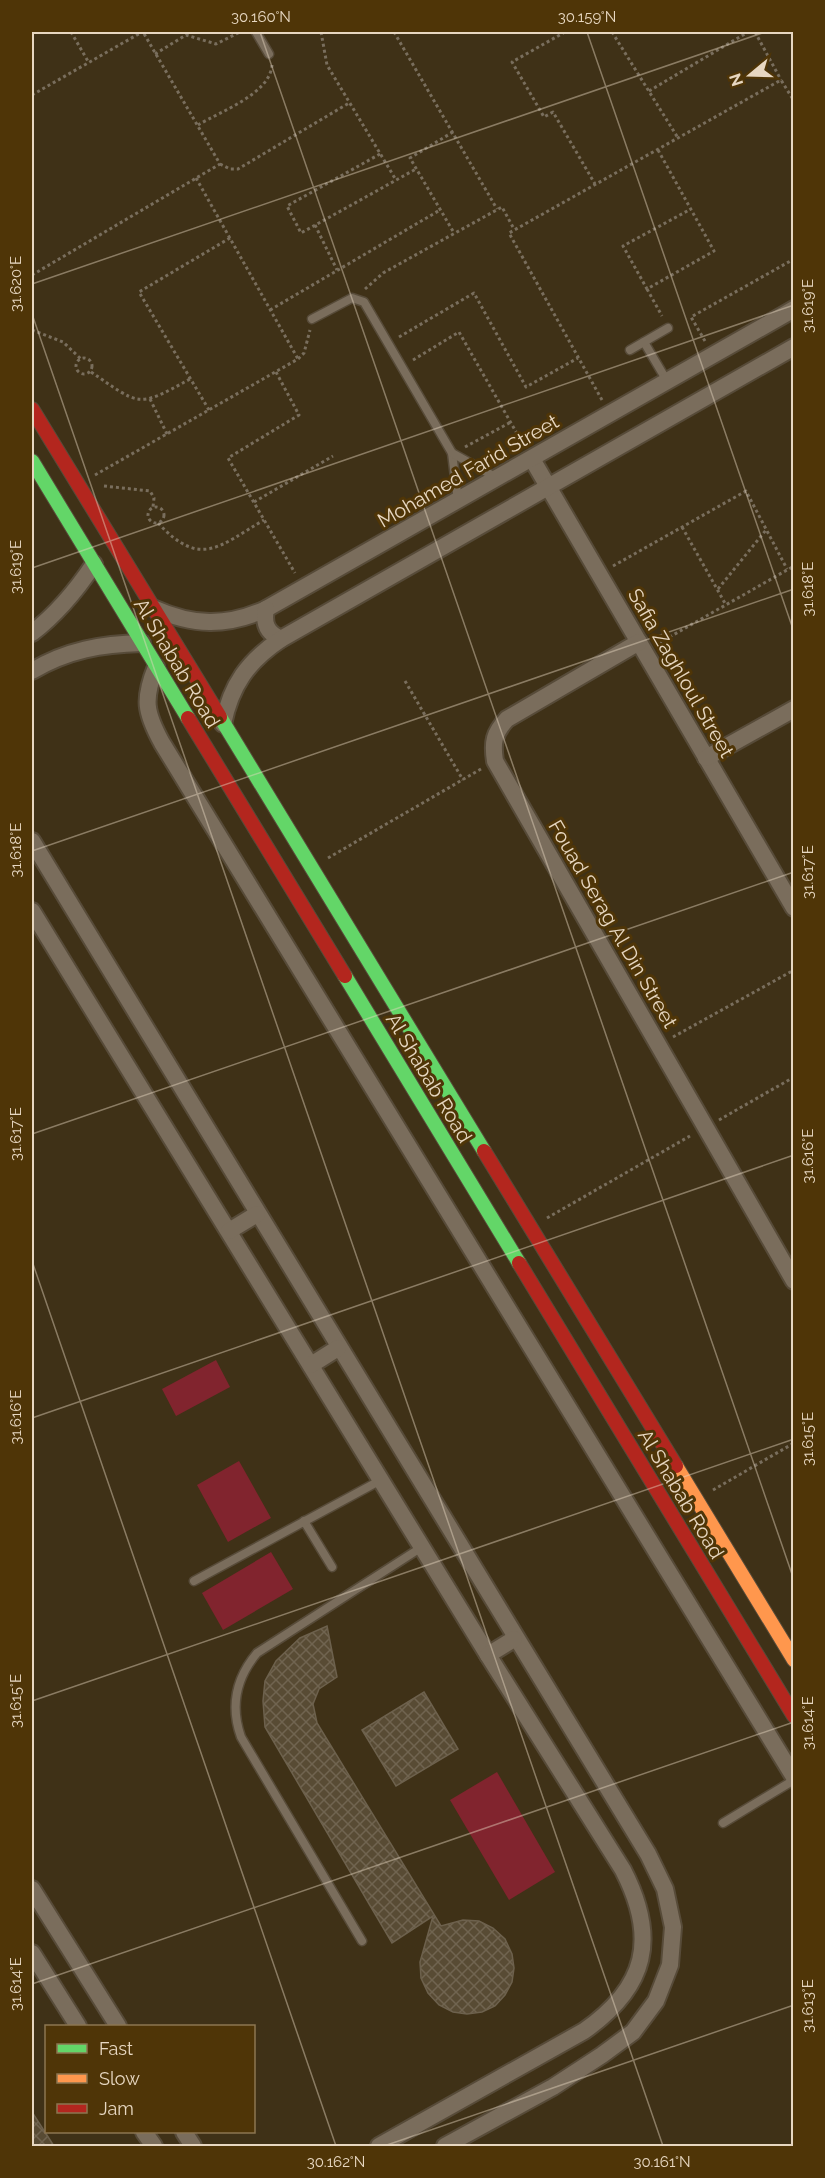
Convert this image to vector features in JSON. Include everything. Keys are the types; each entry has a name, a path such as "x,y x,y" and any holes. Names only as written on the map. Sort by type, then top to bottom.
{"street":[{"name":"Mohamed Farid Street","path":"152,608 174,618 197,623 221,623 244,619 266,609 794,309"},
{"path":"223,724 227,703 236,683 263,651 281,639 794,347"},
{"name":"Al Shabab Road","path":"32,409 794,1660"},
{"name":"Safia Zaghloul Street","path":"532,459 794,908"},
{"name":"Al Shabab Road","path":"32,461 794,1716"},
{"path":"32,633 49,620 74,594 94,564"},
{"path":"266,609 266,628 272,635 281,639"},
{"path":"32,671 72,651 106,644 142,643"},
{"path":"495,761 492,746 496,730 507,719 642,647"},
{"path":"156,667 146,692 149,719 162,742 794,1778"},
{"path":"706,758 794,709"},
{"name":"Fouad Serag Al Din Street","path":"495,761 794,1281"},
{"path":"32,841 514,1639 648,1854 665,1889 673,1927 670,1965 656,2001 633,2032 562,2081 446,2146"},
{"path":"32,911 488,1655 623,1870 637,1898 644,1928 641,1960 629,1989 610,2013 593,2025 379,2146"},
{"path":"229,1231 257,1214"},
{"path":"311,1365 338,1348"},
{"path":"488,1655 514,1639"},
{"path":"32,1889 117,2025"},
{"path":"32,1953 77,2025"},
{"path":"145,2133 154,2146"},
{"path":"185,2133 193,2146"}],"lane":[{"path":"256,32 269,54"},
{"path":"312,320 348,300 360,300 452,453 458,501"},
{"path":"630,350 668,328"},
{"path":"644,342 667,381"},
{"path":"452,453 497,478"},
{"path":"194,1581 381,1480"},
{"path":"304,1521 332,1567"},
{"path":"362,1941 241,1737 236,1717 236,1691 247,1664 257,1653 422,1547"},
{"path":"723,1823 794,1778"}],"path":[{"path":"70,32 89,63"},
{"path":"32,95 143,32 220,164 230,169 238,169 350,103"},
{"path":"155,54 186,34 216,44 240,32"},
{"path":"321,32 327,64 396,180"},
{"path":"394,32 497,209"},
{"path":"565,32 512,62 544,117 554,112 595,184"},
{"path":"612,32 678,138"},
{"path":"649,91 748,32"},
{"path":"755,32 794,102"},
{"path":"198,125 261,90 270,80 273,67 269,54"},
{"path":"610,414 509,233 781,80"},
{"path":"453,132 410,158 454,233"},
{"path":"647,289 714,251 657,149"},
{"path":"380,154 287,206 301,233 416,169"},
{"path":"32,275 220,164"},
{"path":"196,178 298,359"},
{"path":"360,300 373,279 497,209 502,207 514,229"},
{"path":"668,328 623,246 691,208"},
{"path":"270,310 440,210"},
{"path":"315,225 338,270"},
{"path":"208,410 139,292 230,238"},
{"path":"713,355 691,317 794,259"},
{"path":"388,344 474,292 526,387 579,358"},
{"path":"78,484 298,359 308,342 312,320"},
{"path":"32,330 63,342 81,359 90,362 91,372"},
{"path":"401,367 459,332 532,459"},
{"path":"81,359 76,366 77,371 81,374 91,372 122,394 141,400 150,399 190,379"},
{"path":"276,372 299,415 228,458 304,587"},
{"path":"150,399 166,434"},
{"path":"452,453 511,422"},
{"path":"254,502 333,456"},
{"path":"78,484 142,488 150,491 154,498 148,520 158,523 172,538 191,548 212,550 264,520"},
{"path":"599,574 746,491 788,569"},
{"path":"153,507 158,507 164,515 158,523"},
{"path":"682,527 726,605"},
{"path":"718,589 767,530"},
{"path":"642,647 726,605 794,566"},
{"path":"405,681 463,780"},
{"path":"311,868 495,761"},
{"path":"658,1045 794,970"},
{"path":"530,1228 794,1077"},
{"path":"696,1500 794,1443"}],"shaded area":[{"path":"216,1360 230,1387 176,1416 162,1389"},
{"path":"239,1461 271,1518 228,1542 197,1485"},
{"path":"271,1552 293,1589 223,1630 202,1593"},
{"path":"497,1772 555,1872 509,1900 450,1800"}],"building":[{"path":"327,1626 337,1677 319,1689 313,1704 317,1723 441,1926 463,1920 479,1921 493,1928 505,1939 512,1954 514,1968 512,1982 505,1995 495,2006 482,2012 467,2014 453,2012 439,2005 428,1993 421,1978 420,1962 433,1916 392,1943 265,1727 263,1701 265,1681 276,1661 300,1638"},
{"path":"424,1692 458,1749 396,1786 362,1730"},
{"path":"32,2112 54,2146 32,2146"}],"traffic: fast":[{"path":"32,461 188,718"},
{"path":"220,717 484,1151"},
{"path":"345,976 519,1263"}],"traffic: slow":[{"path":"676,1466 794,1660"}],"traffic: jam":[{"path":"32,409 220,717"},
{"path":"188,718 345,976"},
{"path":"484,1151 676,1466"},
{"path":"519,1263 794,1716"}]}
